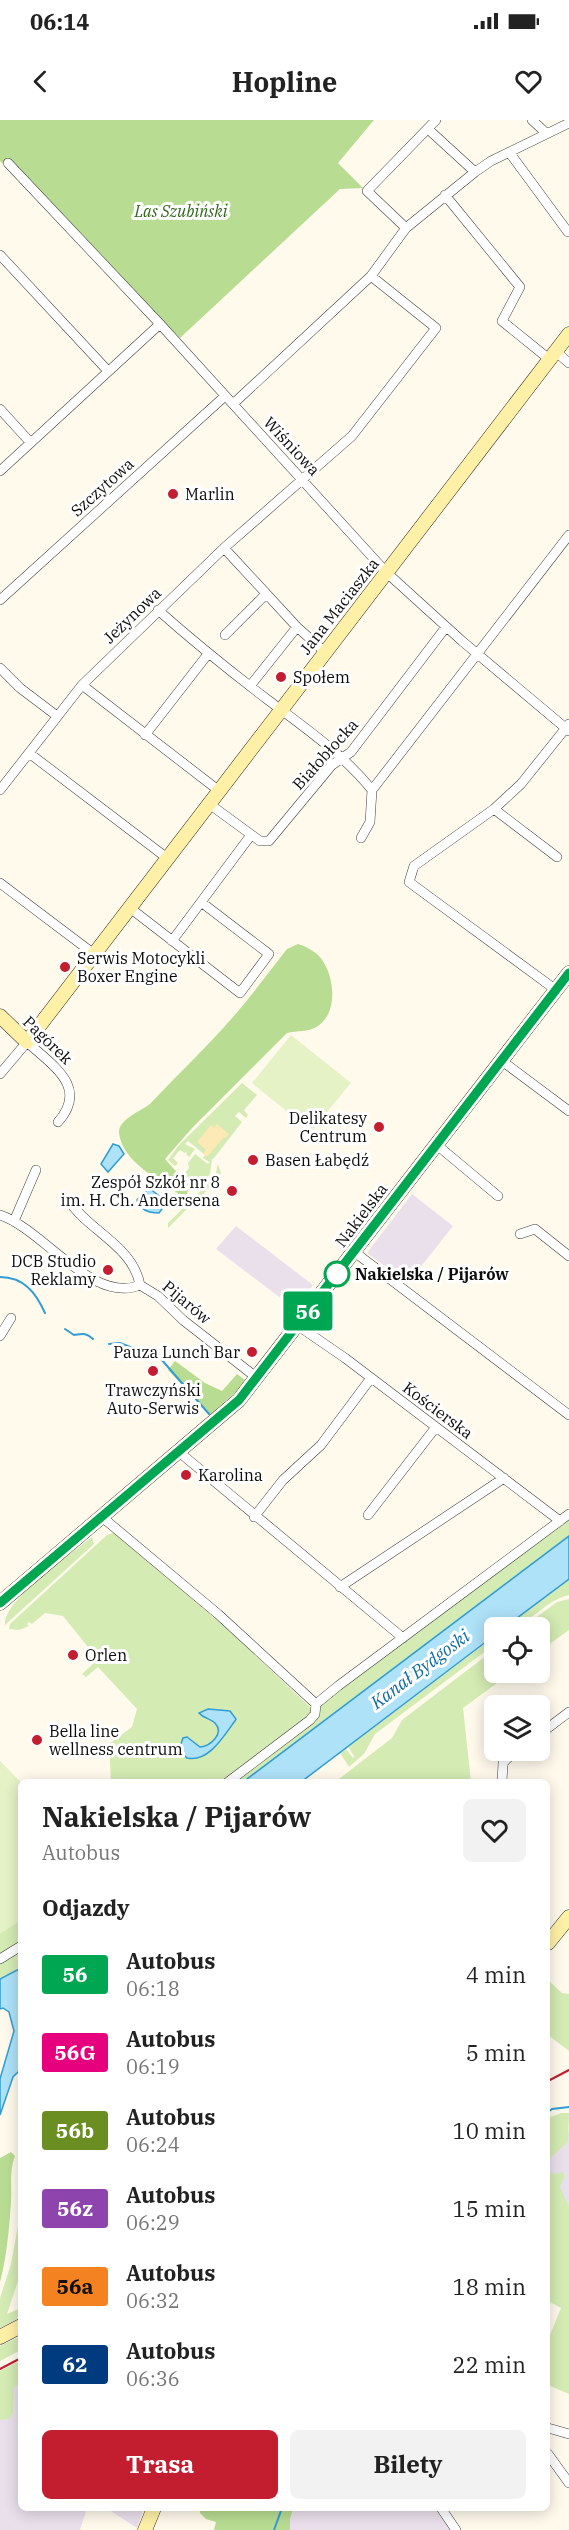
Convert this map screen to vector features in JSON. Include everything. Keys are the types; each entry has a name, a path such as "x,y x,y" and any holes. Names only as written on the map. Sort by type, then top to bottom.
{"street":[{"path":"406,228 367,191 436,120"},
{"path":"532,120 546,133"},
{"path":"233,404 371,276 406,228 445,195 475,172 509,152 569,123"},
{"path":"428,129 475,172"},
{"path":"509,152 568,232"},
{"name":"Wiśniowa","path":"8,163 160,324 386,572 477,654 568,728"},
{"path":"445,195 520,287 502,321 552,355 569,363"},
{"path":"0,255 108,371"},
{"name":"Jeżynowa","path":"0,790 82,685 224,548 352,436 436,328 371,276"},
{"path":"0,471 160,324"},
{"name":"Jana Maciaszka","path":"27,1042 569,333"},
{"name":"Szczytowa","path":"0,600 225,396"},
{"path":"0,409 30,442"},
{"path":"362,838 370,822 372,789 569,535"},
{"path":"224,548 297,627 325,652"},
{"path":"225,634 266,594"},
{"path":"158,610 208,654 342,759 372,789"},
{"path":"250,686 297,627"},
{"name":"Białobłocka","path":"251,835 263,843 269,841 332,765 351,752 446,627"},
{"path":"145,735 208,654"},
{"path":"0,668 20,688 57,716"},
{"path":"82,685 218,790"},
{"path":"556,990 409,882 414,866 494,809 521,784 568,728"},
{"path":"29,753 167,858"},
{"path":"172,941 251,835 208,803"},
{"path":"494,809 557,857"},
{"path":"0,883 94,954"},
{"path":"130,908 240,993 269,954 201,902"},
{"name":"Nakielska","path":"0,1603 226,1413 257,1378 569,973"},
{"name":"Pagórek","path":"0,1017 56,1069 71,1092 71,1103 58,1122"},
{"path":"0,1074 27,1042"},
{"path":"502,1060 569,1111"},
{"path":"437,1145 498,1196"},
{"path":"14,1221 36,1170"},
{"path":"69,1201 76,1211 133,1264 140,1285"},
{"name":"Pijarów","path":"0,1215 14,1221 76,1268 104,1284 121,1289 140,1285 158,1296 183,1320 257,1378"},
{"path":"520,1234 535,1229 569,1256"},
{"path":"355,1251 569,1415"},
{"path":"0,1336 11,1318"},
{"name":"Kościerska","path":"297,1325 560,1521"},
{"path":"254,1517 283,1480 321,1445 371,1378"},
{"path":"368,1515 436,1427"},
{"path":"179,1452 254,1517 403,1638"},
{"path":"340,1587 504,1478"},
{"path":"232,1779 310,1720 315,1714 316,1704 569,1514"},
{"path":"102,1517 218,1614 316,1704"},
{"path":"550,1726 569,1712"},
{"path":"502,1779 505,1761"},
{"path":"550,1941 569,1917"},
{"path":"0,1959 18,1948"},
{"path":"0,2337 18,2328"},
{"path":"550,2429 569,2434"},
{"path":"550,2457 569,2483"},
{"path":"145,2530 153,2511"},
{"path":"443,2511 456,2530"}],"shaded area":[{"path":"412,1194 453,1226 408,1283 367,1253"},
{"path":"236,1226 313,1285 295,1309 216,1249"},
{"path":"569,2131 569,2232 550,2194 550,2142"},
{"path":"18,2380 18,2511 86,2511 80,2530 0,2530 0,2394"},
{"path":"111,2511 143,2511 137,2528"},
{"path":"294,2511 448,2511 446,2515 455,2530 290,2530 290,2519"}],"green space":[{"name":"Las Szubiński","path":"0,120 374,120 338,163 363,188 340,189 180,338 0,161"},
{"path":"298,944 317,954 328,970 332,996 328,1013 324,1020 314,1028 287,1033 193,1127 165,1159 189,1186 187,1194 182,1196 135,1162 122,1143 120,1128 126,1119 151,1103 203,1050 240,1009 287,949"},
{"path":"291,1035 351,1083 311,1131 252,1083"},
{"path":"242,1083 257,1095 244,1110 248,1115 246,1118 239,1112 235,1116 242,1122 214,1158 209,1162 203,1158 205,1155 188,1141 185,1144 195,1149 189,1157 186,1154 188,1151 185,1153 180,1150 173,1158 178,1163 175,1166 168,1160 179,1145"},
{"path":"195,1154 208,1164 212,1159 210,1174 199,1187 184,1174"},
{"path":"218,1164 221,1173 198,1201 196,1200 168,1228 168,1223 215,1177"},
{"path":"175,1361 205,1383 222,1391 237,1374 245,1380 239,1389 210,1415 168,1370"},
{"path":"569,1518 569,1536 247,1779 111,1779 109,1744 132,1727 137,1709 98,1667 86,1677 82,1674 94,1663 96,1657 63,1616 45,1613 32,1624 29,1622 27,1624 29,1626 19,1630 9,1629 10,1624 107,1535 113,1533 125,1540 235,1636 310,1707 345,1685"},
{"path":"92,1537 94,1544 5,1625 7,1615 26,1590"},
{"path":"569,1579 569,1595 551,1603 532,1617 519,1617"},
{"path":"569,1599 569,1630 550,1644 550,1617 537,1617 557,1602"},
{"path":"484,1644 484,1652 375,1734 364,1754 349,1767 340,1753 346,1749 353,1758 348,1747"},
{"path":"484,1657 484,1683 497,1683 463,1708 471,1779 339,1779 392,1738 402,1720"},
{"path":"0,1761 18,1780 18,1970 0,1979"},
{"path":"0,1761 18,1780 18,1922 0,1934"},
{"path":"550,1982 562,1993 569,1994 569,2051 550,2037"},
{"path":"569,2113 568,2142 550,2158 550,2117"},
{"path":"11,2152 15,2156 11,2173 11,2203 6,2252 0,2282 0,2158"},
{"path":"550,2172 554,2174 563,2172 565,2176 560,2187 569,2207 569,2394 550,2386 550,2335 561,2308 550,2302"},
{"path":"18,2226 18,2281 7,2314 18,2309 18,2319 0,2328 0,2298 11,2264"},
{"path":"18,2337 18,2352 0,2361 0,2346"},
{"path":"18,2362 18,2385 14,2388 13,2413 9,2419 0,2420 0,2371"},
{"path":"200,2511 293,2511 290,2530 214,2530 216,2522 206,2519"}],"sand":[{"path":"217,1124 229,1134 207,1157 203,1153 206,1150 197,1142 211,1125 214,1128"}],"water":[{"path":"113,1144 119,1146 124,1154 108,1172 101,1164"},
{"path":"149,1188 167,1202 159,1213 146,1210 137,1200"},
{"name":"Kanał Bydgoski","path":"569,1536 569,1579 518,1617 484,1617 484,1643 305,1779 247,1779"},
{"path":"208,1709 230,1711 236,1719 209,1752 195,1758 187,1758 179,1750 183,1738 187,1737 200,1747 212,1742 217,1735 218,1727 215,1723 199,1713"},
{"path":"18,1970 18,2072 13,2077 0,2115 0,2079 14,2031 9,2012 3,2008 0,2009 0,1979"}],"waterway":[{"path":"0,1277 22,1283 38,1299 45,1313"},
{"path":"65,1329 74,1335 86,1334 93,1339"},
{"path":"109,1344 120,1343 161,1359 209,1414"},
{"path":"550,2110 569,2107"},
{"path":"274,2530 281,2511"}],"railway":[{"path":"550,2080 569,2070"},
{"path":"0,2369 18,2360"}],"bus line":[{"name":"56","path":"0,1603 239,1400 569,973"}],"place":[{"name":"Marlin","path":"173,494"},
{"name":"Społem","path":"281,677"},
{"name":"Serwis Motocykli Boxer Engine","path":"65,967"},
{"name":"Delikatesy Centrum","path":"379,1127"},
{"name":"Basen Łabędź","path":"253,1160"},
{"name":"Zespół Szkół nr 8 im. H. Ch. Andersena","path":"232,1191"},
{"name":"DCB Studio Reklamy","path":"108,1270"},
{"name":"Nakielska / Pijarów","path":"337,1274"},
{"name":"Pauza Lunch Bar","path":"252,1352"},
{"name":"Trawczyński Auto-Serwis","path":"153,1371"},
{"name":"Karolina","path":"186,1475"},
{"name":"Orlen","path":"73,1655"},
{"name":"Bella line wellness centrum","path":"37,1740"}]}
